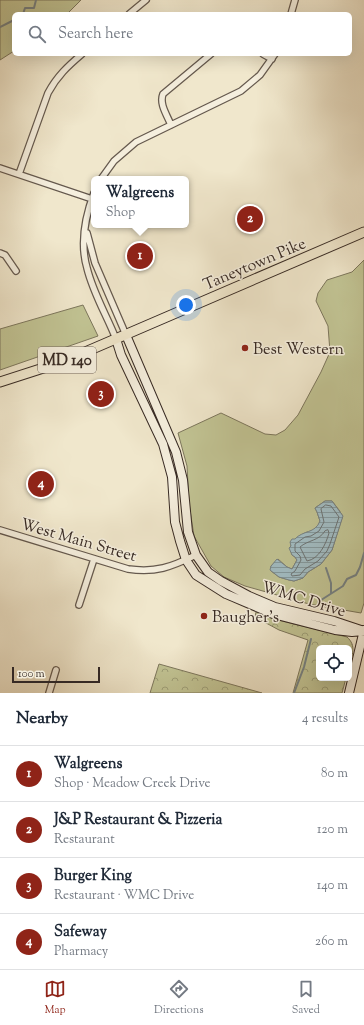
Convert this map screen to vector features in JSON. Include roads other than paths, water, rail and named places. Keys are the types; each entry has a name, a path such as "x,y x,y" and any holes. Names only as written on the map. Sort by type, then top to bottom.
{"highway":[{"name":"Taneytown Pike","path":"0,382 62,362 364,232"}],"main road":[{"name":"WMC Drive","path":"126,335 176,452 183,480 188,532 196,555 208,572 249,596 275,607 334,621 364,630"},
{"name":"WMC Drive","path":"116,339 121,355 163,444 168,458 172,477 175,522 186,560 196,575 230,596 273,614 335,630 352,632 364,630"},
{"path":"349,693 364,630"},
{"path":"354,670 364,658"}],"street":[{"path":"131,12 146,0"},
{"path":"292,12 295,0"},
{"path":"19,174 48,92 64,70 80,56"},
{"path":"171,125 162,104 163,94 210,56"},
{"path":"103,176 114,161 127,148 147,136 241,91 260,75 274,56"},
{"path":"0,168 91,195"},
{"path":"91,204 86,224 83,251 93,287 116,339"},
{"path":"86,224 87,236 95,262 126,335"},
{"path":"0,253 5,255 16,271"},
{"name":"West Main Street","path":"0,530 128,569 157,570 172,566 196,555"},
{"path":"79,605 94,559"},
{"path":"49,693 56,670"}],"water":[{"path":"325,501 332,501 343,516 332,550 321,564 308,572 303,578 294,581 279,577 270,570 271,566 277,559 292,569 297,560 292,555 289,548 291,546 290,542 292,539 295,539 298,536 312,530 318,525 320,521 315,508"}],"waterway":[{"path":"24,12 25,8 34,8 36,0"},
{"path":"0,27 12,21"},
{"path":"318,602 343,586 347,579 356,575 364,553"},
{"path":"326,568 331,583 331,593"},
{"path":"294,693 304,667 311,639"}],"place":[{"name":"J&P Restaurant & Pizzeria","path":"250,219"},
{"name":"Walgreens","path":"140,256"},
{"name":"Best Western","path":"245,348"},
{"name":"Burger King","path":"101,394"},
{"name":"Safeway","path":"41,484"},
{"name":"Baugher's","path":"204,616"}]}
